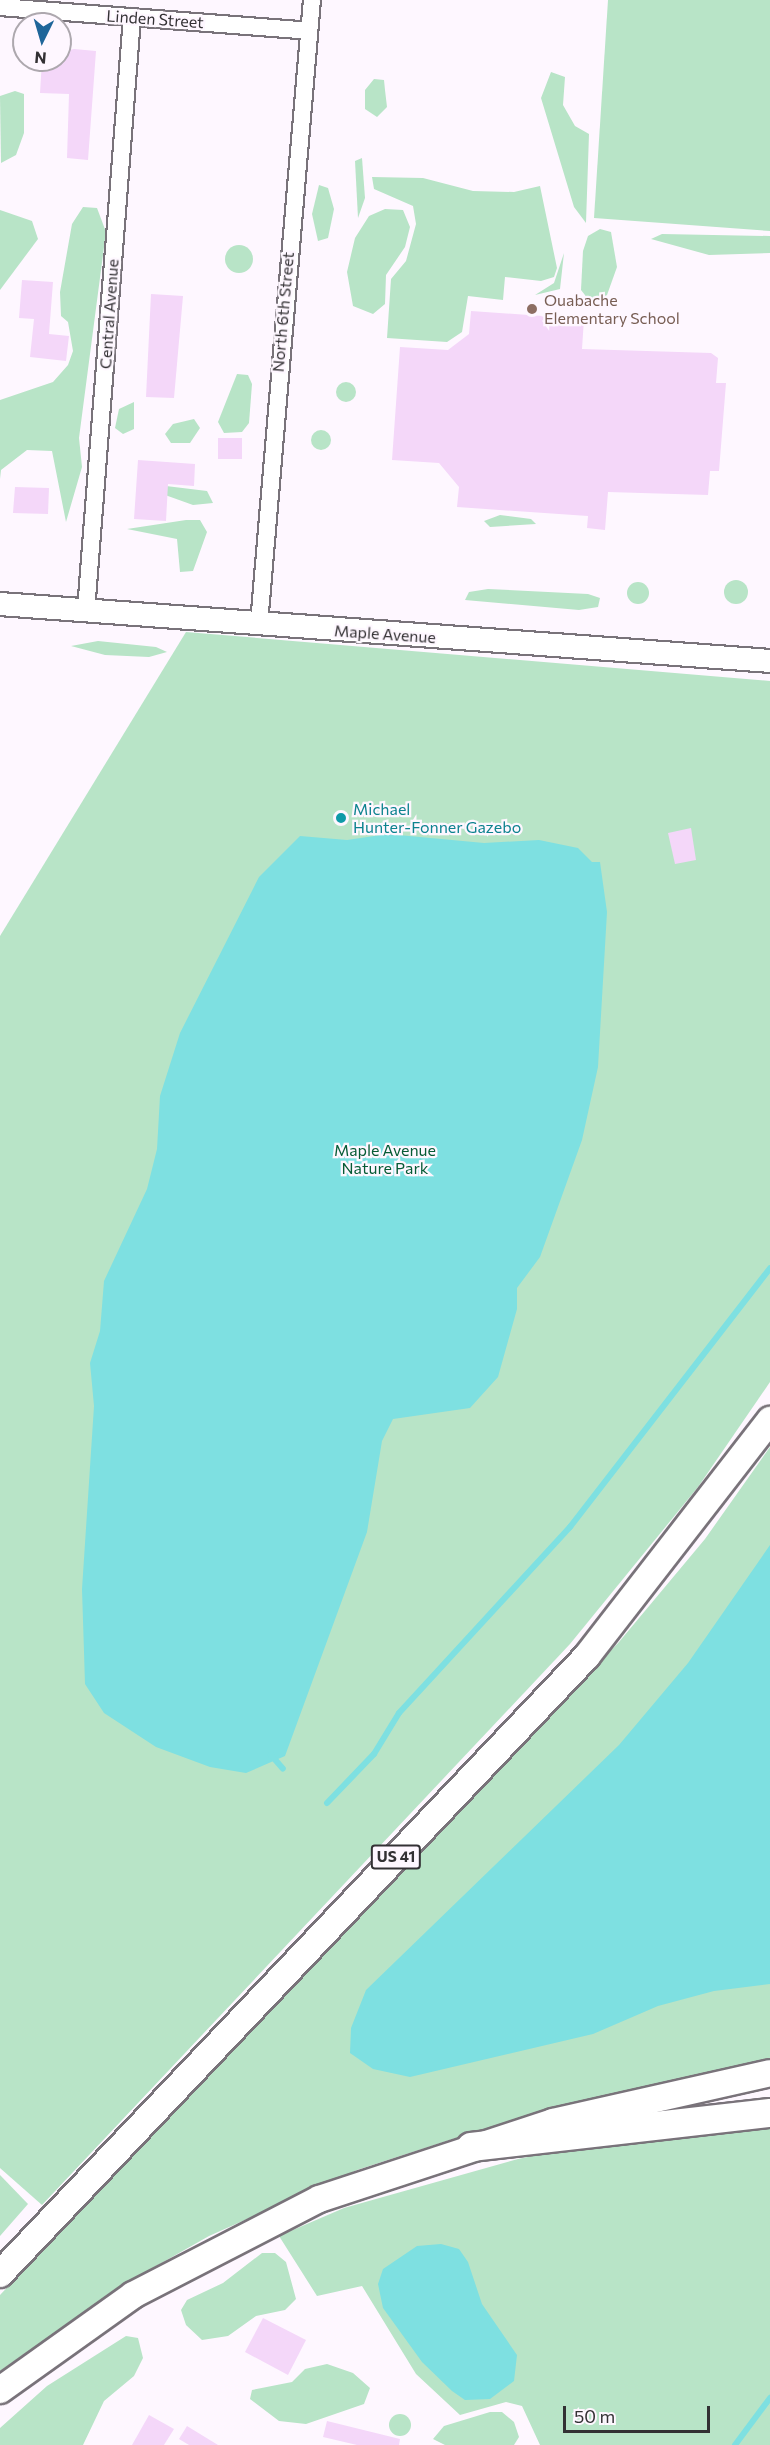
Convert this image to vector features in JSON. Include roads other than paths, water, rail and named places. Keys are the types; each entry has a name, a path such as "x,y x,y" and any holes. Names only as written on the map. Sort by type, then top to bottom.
{"highway":[{"path":"471,2147 770,2114"}],"main road":[{"name":"Maple Avenue","path":"0,604 770,661"},
{"name":"US 41","path":"0,2274 587,1656 770,1420"},
{"path":"0,2390 105,2313 212,2250 319,2199 471,2147 553,2122 770,2073"}],"street":[{"name":"North 6th Street","path":"259,624 312,0"},
{"name":"Linden Street","path":"0,7 309,31"},
{"name":"Central Avenue","path":"86,611 132,17"}],"water":[{"path":"388,834 484,843 539,840 578,848 592,862 600,862 607,912 598,1067 582,1140 540,1257 517,1288 517,1309 498,1377 470,1408 393,1419 382,1441 367,1532 285,1756 246,1773 210,1767 156,1747 104,1713 85,1684 82,1589 94,1406 90,1363 100,1331 104,1281 147,1189 157,1149 160,1096 180,1033 259,877 300,836 347,840"},
{"path":"770,1545 770,1984 714,1991 658,2006 593,2034 410,2077 373,2069 350,2053 351,2028 366,1990 619,1745 688,1663"},
{"path":"441,2244 459,2249 468,2262 482,2304 517,2355 514,2381 490,2399 465,2400 452,2391 422,2362 383,2308 378,2284 383,2269 417,2246"}],"waterway":[{"path":"327,1803 374,1754 399,1713 570,1527 770,1268"},
{"path":"271,1755 283,1769"},
{"path":"735,2445 770,2398"}],"place":[{"name":"Ouabache Elementary School","path":"532,309"},
{"name":"Michael Hunter-Fonner Gazebo","path":"341,818"}],"park label":[{"name":"Maple Avenue Nature Park","path":"385,1159"}]}
